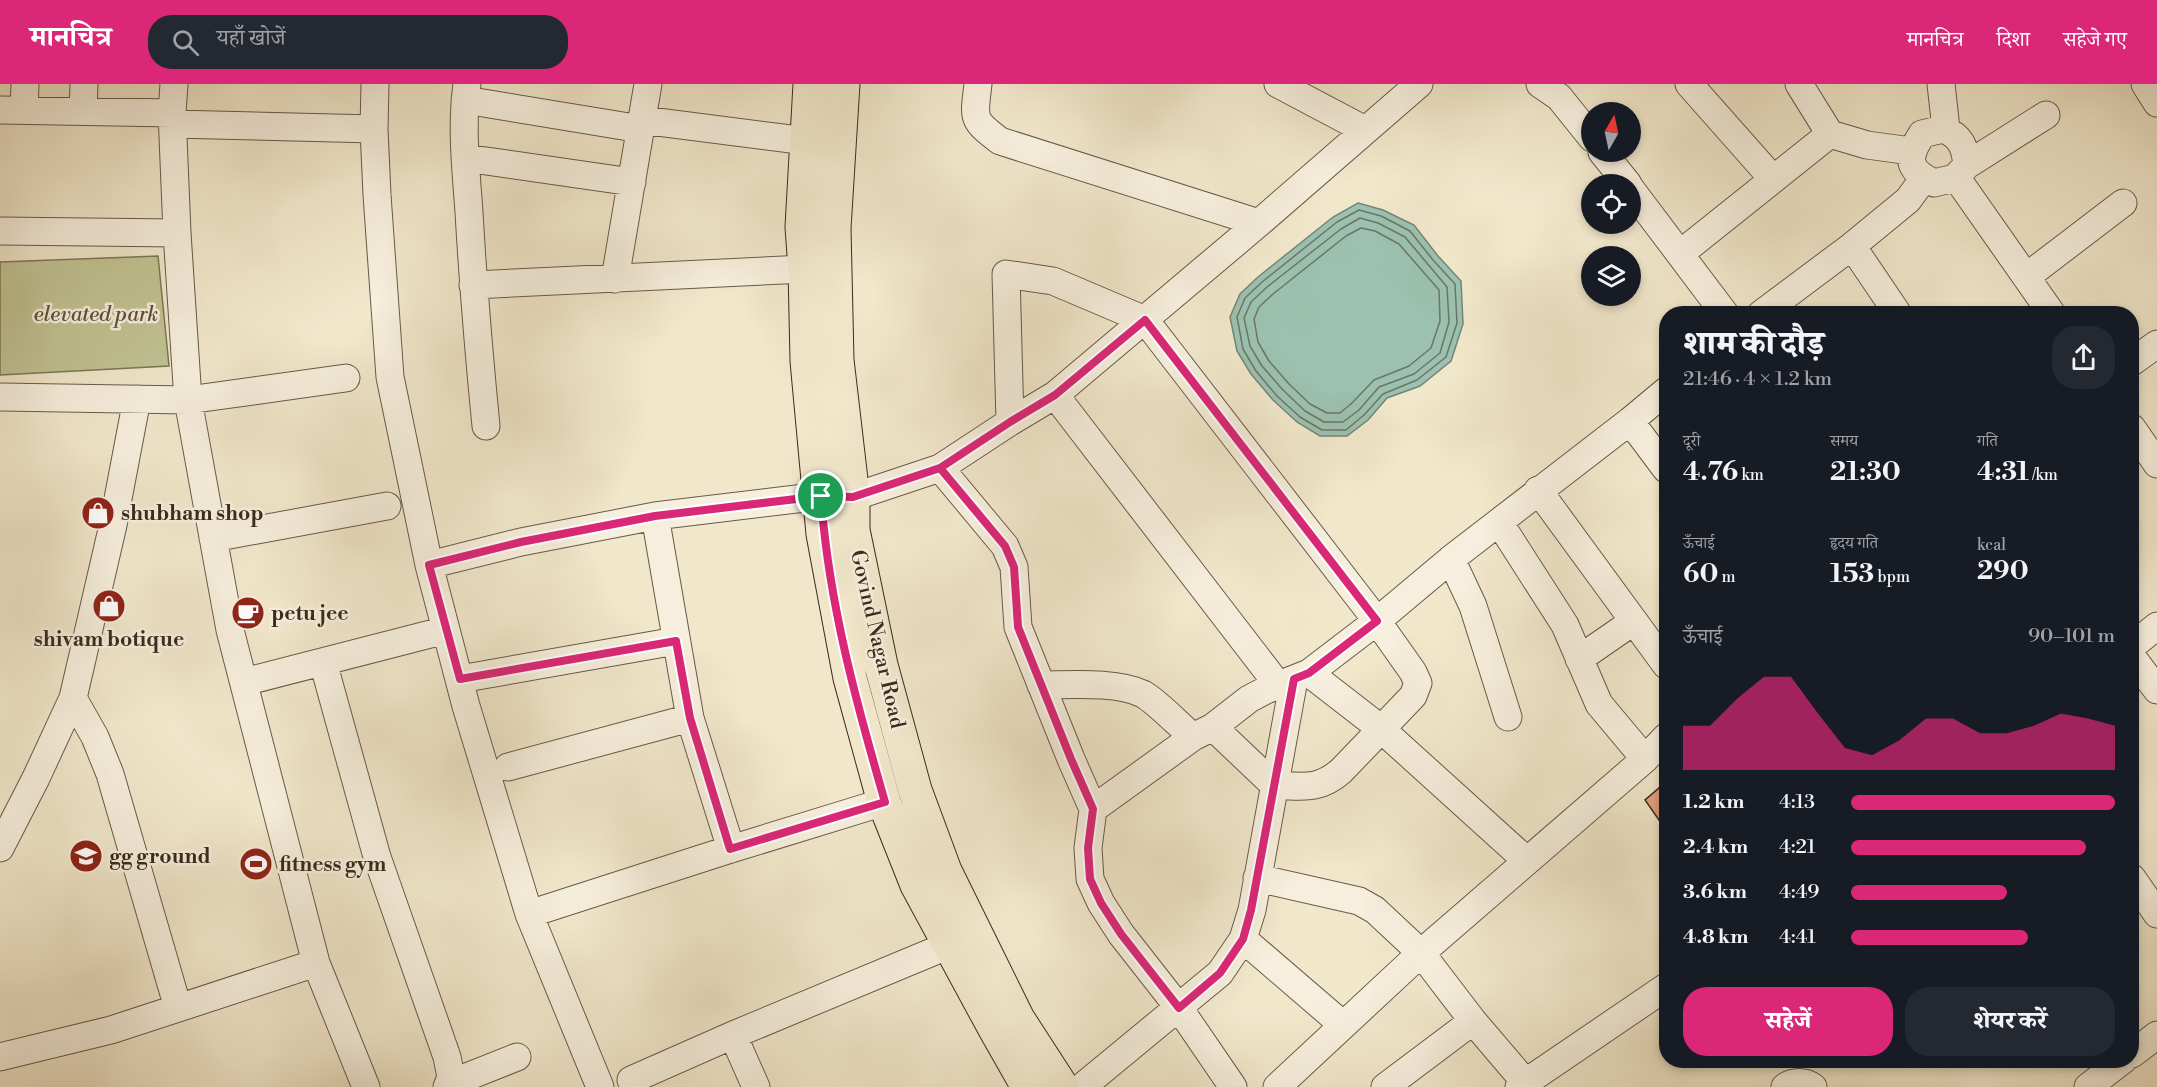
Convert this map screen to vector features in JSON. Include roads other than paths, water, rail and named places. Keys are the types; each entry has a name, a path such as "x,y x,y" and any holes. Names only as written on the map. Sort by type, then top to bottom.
{"main road":[{"name":"Govind Nagar Road","path":"810,84 802,226 807,361 823,534 850,678 885,802 917,885 963,939 1062,1087"},
{"name":"Govind Nagar Road","path":"843,84 834,228 837,350 853,497 853,530 881,665 915,790 945,871 963,939 1029,1087"}],"street":[{"path":"83,111 84,84"},
{"path":"174,84 172,118 177,233 188,399 230,630 316,963 366,1087"},
{"path":"375,84 374,129 390,377 429,565 529,914 600,1087"},
{"path":"615,279 648,84"},
{"path":"978,84 974,113 980,126 1000,141 1259,223"},
{"path":"1278,84 1365,130"},
{"path":"429,565 521,542 655,516 821,496 853,497 940,468 1055,395 1419,84"},
{"path":"1689,84 1773,179"},
{"path":"1799,84 1830,134 1867,146 1911,151"},
{"path":"1941,84 1946,129 1961,140 1965,150 1962,171 2026,277 2046,306"},
{"path":"2145,84 2157,103"},
{"path":"1553,88 1581,124"},
{"path":"486,426 473,285 465,158 466,92 641,125 807,141"},
{"path":"16,101 83,111 172,118 374,129"},
{"path":"1946,129 1923,134 1911,151 1911,160 1916,172 1934,183 1962,171 2046,115"},
{"path":"1681,253 1830,134"},
{"path":"465,158 632,182"},
{"path":"1610,162 1620,174"},
{"path":"1772,306 1852,246 1908,200 1924,178"},
{"path":"1641,202 1719,306"},
{"path":"2026,277 2123,203"},
{"path":"0,231 177,233"},
{"path":"1852,246 1893,306"},
{"path":"473,285 805,269"},
{"path":"1010,422 1006,274 1053,281 1145,320 1377,621 1413,672 1418,683 1413,696 1328,782 1311,786 1274,785 1203,732 1143,694 1116,687 1087,684 1041,685"},
{"path":"2139,357 2157,344"},
{"path":"0,397 188,399 346,378"},
{"path":"1055,395 1294,679 1380,728 1527,861"},
{"path":"1093,809 1248,699 1294,679 1377,621 1451,559 1659,397"},
{"path":"0,848 73,698 113,525 137,399"},
{"path":"1630,421 1659,460"},
{"path":"2139,438 2157,464"},
{"path":"940,468 1005,546 1014,567 1018,627 1093,809 1088,848 1090,879 1101,903 1121,934 1179,1008 1233,1087"},
{"path":"1538,490 1659,655"},
{"path":"213,538 387,506"},
{"path":"655,516 690,718 730,849"},
{"path":"1499,522 1565,625 1599,704 1645,759"},
{"path":"1451,559 1473,606 1508,717"},
{"path":"1579,659 1634,621"},
{"path":"2139,640 2157,626"},
{"path":"244,682 446,630"},
{"path":"460,679 676,641"},
{"path":"323,662 377,857 447,1057 451,1077 448,1086"},
{"path":"2139,666 2157,690"},
{"path":"1082,1087 1220,973 1243,939 1251,910 1294,679"},
{"path":"73,698 95,737 110,774 178,1008"},
{"path":"508,767 690,718"},
{"path":"1277,1087 1421,953 1659,744"},
{"path":"529,914 885,802"},
{"path":"1257,878 1359,901 1375,910 1421,953 1522,1085 1659,992"},
{"path":"2139,888 2157,914"},
{"path":"631,1080 963,939"},
{"path":"1243,939 1343,1025"},
{"path":"0,1057 111,1030 316,963"},
{"path":"1384,1087 1473,1021"},
{"path":"733,1035 756,1087"},
{"path":"2139,1049 2157,1035"},
{"path":"448,1086 517,1057"},
{"path":"1796,1068 1802,1086"}],"water":[{"path":"1358,203 1383,210 1414,225 1461,281 1463,324 1451,361 1420,386 1387,398 1368,420 1347,436 1320,436 1297,422 1273,400 1251,374 1237,351 1230,317 1240,294 1258,277 1333,217"}],"place":[{"name":"shubham shop","path":"98,513"},
{"name":"shivam botique","path":"109,606"},
{"name":"petu jee","path":"248,613"},
{"name":"gg ground","path":"86,856"},
{"name":"fitness gym","path":"256,864"}],"park label":[{"name":"elevated park","path":"96,314"}]}
